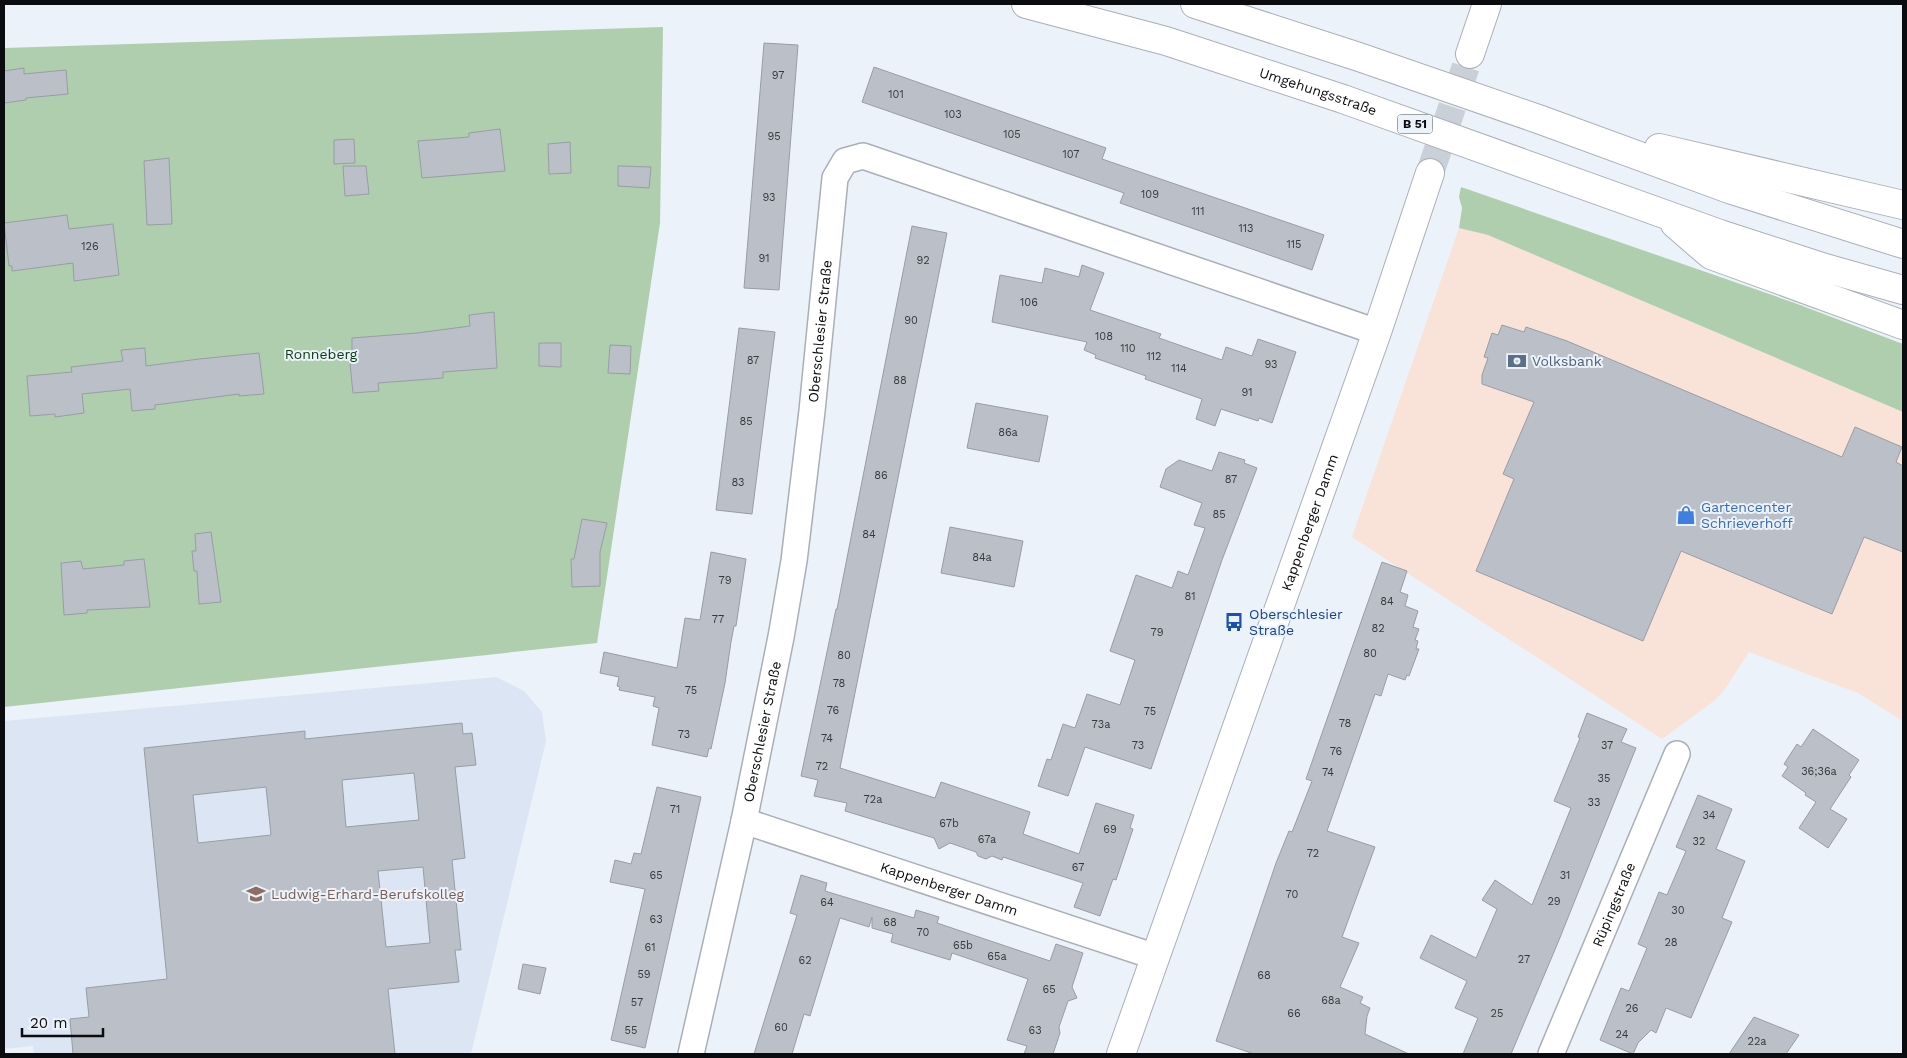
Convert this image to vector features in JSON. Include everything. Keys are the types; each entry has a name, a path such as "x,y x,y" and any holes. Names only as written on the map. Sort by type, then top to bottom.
{"main road":[{"name":"Umgehungsstraße","path":"1026,4 1166,41 1343,98 1663,214"},
{"path":"1196,4 1359,57 1541,120 1732,190 1903,244"},
{"path":"1470,54 1487,4"},
{"path":"1541,120 1903,204"},
{"name":"Kappenberger Damm","path":"1121,1054 1377,332 1430,173"},
{"name":"B 51","path":"1663,214 1825,268 1903,290"},
{"path":"1663,214 1712,255 1903,325"}],"street":[{"name":"Oberschlesier Straße","path":"690,1054 744,820 782,637 794,560 812,411 835,178 844,161 863,156 1377,332"},
{"name":"Rüpingstraße","path":"1551,1054 1677,754"},
{"name":"Kappenberger Damm","path":"744,820 1156,957"}],"shaded area":[{"path":"1459,228 1488,235 1903,412 1903,721 1858,693 1749,652 1725,689 1714,701 1662,739 1352,537"},
{"name":"Ludwig-Erhard-Berufskolleg","path":"496,677 524,691 542,712 546,741 471,1054 34,1054 33,1046 4,1049 4,721"}],"green space":[{"name":"Ronneberg","path":"663,27 660,223 597,643 4,707 4,48"},
{"path":"1461,187 1792,302 1903,344 1903,412 1488,235 1459,228 1462,208 1459,197"}],"building":[{"path":"764,43 798,45 779,290 744,288"},
{"path":"874,67 1106,148 1102,159 1324,235 1312,270 1120,203 1124,193 862,102"},
{"path":"24,68 24,74 66,70 68,94 26,98 26,100 4,103 4,71"},
{"path":"500,129 505,171 422,178 418,141 469,137 469,133"},
{"path":"354,139 355,163 334,164 334,140"},
{"path":"570,142 571,173 549,174 548,144"},
{"path":"169,158 172,224 147,225 144,161"},
{"path":"343,166 366,166 369,194 345,196"},
{"path":"618,166 651,167 649,188 618,186"},
{"path":"67,215 69,229 113,224 119,275 74,281 73,263 12,271 12,266 9,266 4,223"},
{"path":"912,226 947,233 840,768 935,798 941,782 1030,812 1023,834 1079,854 1096,803 1134,815 1130,828 1133,829 1116,880 1113,879 1100,916 1074,907 1083,883 1003,857 1002,860 992,856 986,859 978,856 976,852 950,843 939,849 934,838 845,811 847,803 814,796 818,780 801,776 837,609"},
{"path":"1082,265 1104,273 1090,310 1161,334 1159,338 1222,360 1226,347 1252,356 1258,339 1296,352 1272,423 1259,418 1258,421 1221,409 1215,426 1196,419 1202,399 1145,379 1146,376 1095,358 1096,355 1084,350 1087,342 992,322 1000,275 1042,283 1045,268 1079,277"},
{"path":"494,312 497,368 443,372 443,378 378,383 379,391 353,393 350,364 352,363 352,338 417,333 470,326 469,315"},
{"name":"Gartencenter Schrieverhoff","path":"1502,325 1524,332 1526,327 1567,341 1842,457 1855,427 1902,447 1896,462 1903,466 1903,552 1864,537 1832,614 1681,551 1643,641 1476,571 1514,479 1503,474 1534,402 1482,384 1482,375 1488,358 1484,357 1492,333 1498,335"},
{"path":"739,328 775,332 752,514 716,510"},
{"path":"539,343 561,343 561,367 539,366"},
{"path":"610,345 631,346 630,374 608,373"},
{"path":"145,348 146,366 259,353 264,394 239,396 239,394 155,405 155,409 132,411 130,389 82,394 84,413 55,417 55,414 30,416 27,376 72,372 71,367 123,361 121,350"},
{"path":"976,403 1048,416 1039,462 967,448"},
{"path":"1219,452 1245,460 1244,463 1257,468 1222,560 1151,769 1085,747 1068,796 1038,786 1047,759 1051,760 1063,724 1075,728 1087,694 1120,705 1135,660 1110,651 1136,575 1172,588 1178,571 1188,575 1205,528 1194,525 1202,503 1160,487 1166,469 1179,460 1212,471"},
{"path":"582,519 607,523 600,552 600,586 572,587 571,559 574,559"},
{"path":"950,527 1023,541 1014,587 941,573"},
{"path":"211,532 221,602 199,604 197,571 194,571 192,551 196,551 195,534"},
{"path":"711,552 746,559 725,683 711,749 709,748 707,757 652,745 659,708 653,706 655,697 619,690 620,687 617,686 619,677 600,673 604,652 677,668 685,618 700,620"},
{"path":"144,559 150,607 87,610 87,613 64,615 61,563 81,561 83,569 124,565 124,561"},
{"path":"1382,562 1407,571 1400,592 1408,595 1405,606 1418,611 1413,627 1419,629 1415,640 1418,641 1416,649 1419,649 1409,676 1407,675 1405,680 1388,674 1381,696 1375,694 1327,831 1375,847 1342,937 1359,943 1340,987 1363,997 1360,1003 1370,1008 1365,1034 1409,1054 1254,1054 1216,1041 1276,863 1289,831 1292,832 1312,781 1306,779"},
{"path":"1587,713 1627,729 1621,742 1636,748 1511,1054 1463,1054 1478,1018 1455,1008 1467,981 1420,958 1431,935 1476,958 1497,909 1482,900 1495,880 1532,905 1571,808 1554,801 1580,738 1578,737"},
{"path":"462,723 463,734 472,733 476,765 455,767 465,858 452,860 461,950 455,950 459,982 388,989 395,1054 73,1054 70,1019 89,1017 86,988 167,979 144,748 305,731 305,739","holes":["414,773 419,820 346,827 342,780","266,787 271,835 198,843 193,795","423,867 430,943 386,947 378,871"]},
{"path":"1813,729 1859,760 1849,775 1851,777 1830,809 1847,819 1828,848 1799,828 1816,802 1782,776 1788,767 1784,764 1797,744 1801,747"},
{"path":"657,787 701,797 645,1048 611,1040 645,889 610,882 615,860 631,864 634,853 641,854"},
{"path":"1698,795 1732,809 1716,849 1745,861 1722,918 1732,922 1691,1018 1666,1008 1656,1033 1651,1030 1638,1043 1633,1054 1600,1040 1621,988 1629,991 1647,948 1638,944 1659,892 1667,895 1686,851 1676,847"},
{"path":"801,875 827,883 825,891 914,918 916,910 939,917 937,923 1050,961 1056,944 1083,953 1072,987 1077,998 1068,1001 1059,1027 1060,1033 1053,1054 1024,1054 1027,1046 1007,1040 1028,979 952,953 950,960 891,942 893,934 872,928 872,917 869,927 840,918 810,1016 804,1014 792,1054 754,1054 797,915 790,913"},
{"path":"523,964 546,968 540,994 518,989"},
{"path":"1754,1017 1799,1035 1786,1054 1729,1054"}],"tunnel":[{"path":"1430,173 1470,54"}],"place":[{"name":"Volksbank","path":"1517,361"},
{"name":"Gartencenter Schrieverhoff","path":"1686,515"},
{"name":"Oberschlesier Straße","path":"1234,622"},
{"name":"Ludwig-Erhard-Berufskolleg","path":"256,894"}]}
